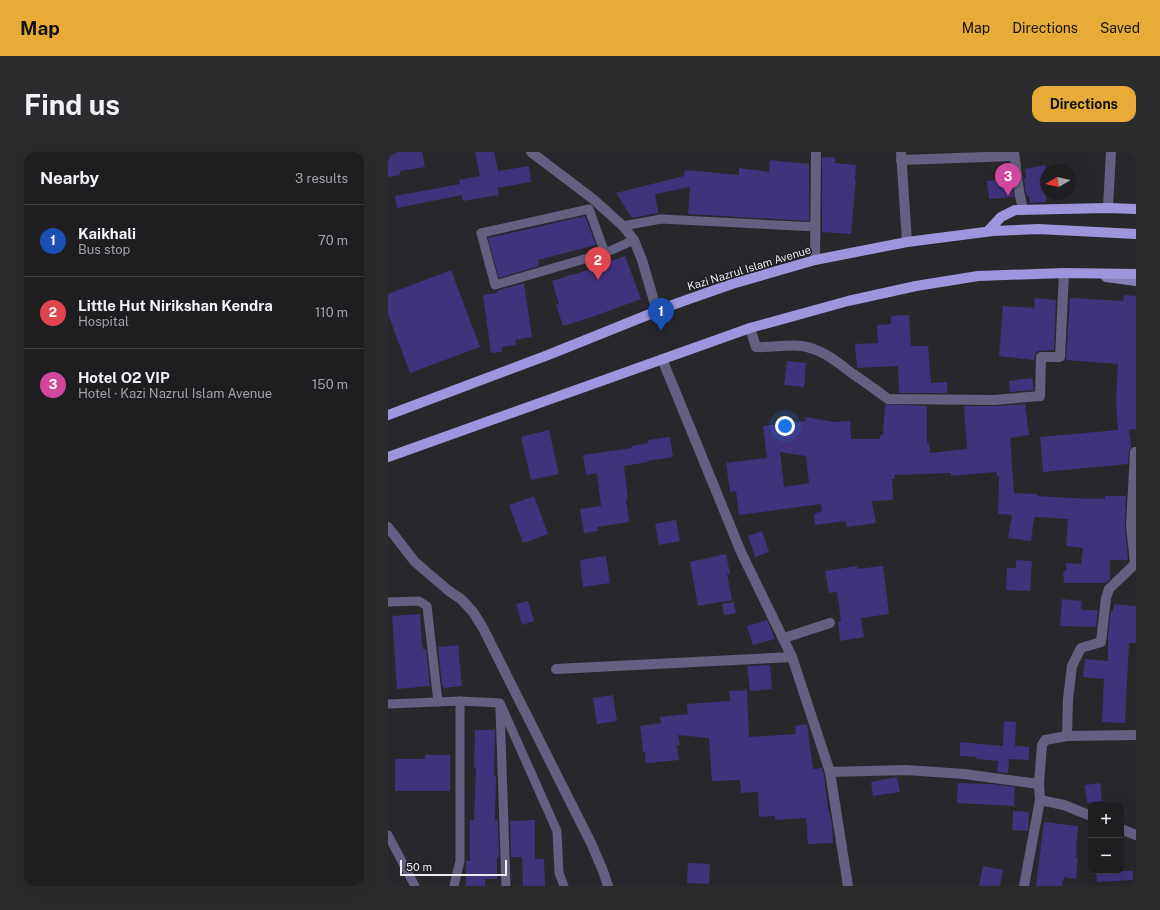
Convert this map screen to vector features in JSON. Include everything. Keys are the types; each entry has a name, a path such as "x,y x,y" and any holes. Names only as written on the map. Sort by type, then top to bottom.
{"main road":[{"path":"988,231 1001,216 1015,210 1108,208 1136,209"},
{"name":"Kazi Nazrul Islam Avenue","path":"388,415 548,355 657,311 732,284 815,260 907,242 988,231 1038,229 1136,234"},
{"path":"388,457 662,358 750,328 848,301 916,286 978,276 1136,274"}],"street":[{"path":"531,152 593,199 623,226 634,240 642,260 657,311"},
{"path":"815,260 816,152"},
{"path":"1108,208 1112,152"},
{"path":"907,242 901,156 1014,154 1023,210"},
{"path":"750,328 756,347 792,346 806,347 817,350 828,356 888,399 994,400 1040,396 1041,357 1060,357 1064,274"},
{"path":"1080,274 1136,281"},
{"path":"662,358 741,552 792,657 830,772 848,886"},
{"path":"1067,736 1068,699 1072,666 1081,648 1101,642 1106,598 1109,589 1136,563 1132,526 1135,452"},
{"path":"388,527 416,562 450,592 461,599 473,612 483,628 592,845 608,886"},
{"path":"784,638 830,623"},
{"path":"556,668 792,657"},
{"path":"1024,886 1040,800 1039,784 1042,745 1045,740 1067,736 1136,735"},
{"path":"830,772 913,771 964,774 1039,784"},
{"path":"1040,800 1064,805 1088,815"},
{"path":"1124,830 1136,835"}],"lane":[{"path":"606,253 589,209 481,234 495,286 606,253 634,240"},
{"path":"623,226 661,219 816,228"},
{"path":"388,602 419,601 428,606 438,702"},
{"path":"388,704 438,702 500,703"},
{"path":"454,886 460,861 460,702"},
{"path":"500,703 506,886"},
{"path":"500,703 557,832 558,873 564,886"},
{"path":"388,835 414,886"}],"building":[{"path":"388,152 422,152 425,167 400,171 400,175 388,177"},
{"path":"475,152 494,152 498,171 529,166 531,182 497,188 499,195 463,201 462,195 397,208 395,196 460,184 459,180 480,176"},
{"path":"822,157 835,158 835,163 856,165 851,234 822,232"},
{"path":"770,160 809,164 809,221 688,214 690,187 655,194 658,213 632,218 616,193 684,176 685,170 739,175 739,168 769,172"},
{"path":"1040,166 1040,200 1046,200 1046,202 1030,203 1029,196 1027,196 1025,190 1025,169"},
{"path":"1011,179 1014,197 989,199 987,181"},
{"path":"585,216 596,245 538,260 539,266 499,278 488,238"},
{"path":"625,256 641,299 563,326 556,305 559,304 552,281"},
{"path":"451,270 480,347 410,373 388,314 388,294"},
{"path":"524,283 532,337 515,340 516,345 502,347 502,352 491,353 483,295 497,293 499,290"},
{"path":"1124,295 1136,296 1136,429 1129,430 1131,447 1129,451 1128,464 1043,472 1040,437 1118,430 1116,402 1118,364 1066,360 1070,298 1123,301"},
{"path":"1035,298 1056,300 1054,350 1038,351 1035,354 1034,360 999,356 1003,306 1034,308"},
{"path":"909,315 911,346 928,346 931,383 947,382 947,393 899,393 898,366 857,368 855,344 878,343 877,325 891,324 891,316"},
{"path":"787,361 806,363 804,387 784,385"},
{"path":"1032,378 1034,390 1010,392 1009,381"},
{"path":"885,404 927,406 927,443 929,443 930,453 967,449 964,406 1025,404 1029,435 1010,438 1014,493 1037,494 1037,496 1105,499 1105,496 1126,496 1125,527 1128,560 1110,560 1110,579 1106,583 1064,583 1063,571 1066,571 1066,563 1081,564 1083,548 1066,546 1068,519 1034,517 1031,541 1008,538 1012,515 998,514 999,476 997,476 996,472 951,476 951,473 895,475 895,479 892,479 893,500 872,501 876,523 847,527 846,521 815,525 814,514 822,511 821,504 739,515 736,491 730,492 726,463 767,458 763,426 805,421 805,417 834,422 850,421 851,439 880,439 880,435 883,435","holes":["780,452 806,456 809,483 784,487"]},
{"path":"549,430 559,474 531,480 521,437"},
{"path":"670,437 673,457 624,466 629,522 597,527 598,531 584,533 580,509 601,506 597,473 586,475 583,455 632,448 631,446 648,443 648,440"},
{"path":"534,496 548,534 523,543 509,505"},
{"path":"676,520 680,541 659,545 655,524"},
{"path":"762,531 769,552 755,557 748,536"},
{"path":"726,554 730,574 727,574 732,600 698,606 690,562"},
{"path":"606,556 610,583 583,587 580,560"},
{"path":"1016,560 1032,561 1030,591 1006,590 1007,568 1016,568"},
{"path":"857,566 857,569 883,566 889,614 861,618 864,637 840,641 838,622 841,621 837,592 829,593 825,571"},
{"path":"1062,599 1082,601 1081,610 1098,610 1096,627 1060,626"},
{"path":"528,601 534,621 522,625 516,604"},
{"path":"734,602 736,613 724,615 722,604"},
{"path":"1114,604 1136,606 1136,643 1129,643 1125,723 1102,722 1104,679 1083,677 1085,659 1108,661 1108,634 1111,611 1113,611"},
{"path":"420,614 422,644 423,649 426,649 430,686 397,689 392,616"},
{"path":"767,620 775,639 753,645 747,626"},
{"path":"458,645 462,686 444,688 442,686 438,647"},
{"path":"770,665 772,689 750,691 747,666"},
{"path":"747,690 749,737 796,734 795,726 807,724 813,769 822,768 824,774 828,810 829,809 832,824 833,843 808,844 806,818 775,820 775,816 759,817 758,792 741,793 740,780 712,781 709,738 678,735 680,745 677,745 679,760 646,763 645,752 643,752 640,726 661,723 660,717 688,714 687,704 730,701 729,691"},
{"path":"613,695 617,721 597,724 593,698"},
{"path":"1004,721 1016,722 1015,746 1029,747 1029,760 1009,759 1008,773 997,772 998,761 960,756 960,742 1003,746"},
{"path":"475,730 495,730 495,820 498,821 499,857 497,857 497,879 485,879 485,886 466,886 466,861 470,861 470,820 474,820 476,768 474,768"},
{"path":"425,755 450,755 450,791 395,791 395,759 425,759"},
{"path":"897,777 900,792 873,796 871,782"},
{"path":"958,783 991,784 1015,787 1014,806 957,803"},
{"path":"1100,783 1102,801 1087,803 1085,785"},
{"path":"1013,811 1029,812 1028,831 1012,830"},
{"path":"535,820 535,859 544,859 545,886 523,886 522,857 511,857 510,821"},
{"path":"1044,822 1078,826 1076,858 1078,858 1076,879 1064,877 1062,886 1036,886"},
{"path":"688,863 710,864 709,884 687,883"},
{"path":"983,866 1003,870 1000,886 979,886"},
{"path":"1124,871 1133,871 1133,880 1097,882 1096,874 1124,874"}],"place":[{"name":"Hotel O2 VIP","path":"1008,196"},
{"name":"Little Hut Nirikshan Kendra","path":"598,280"},
{"name":"Kaikhali","path":"661,331"}]}
